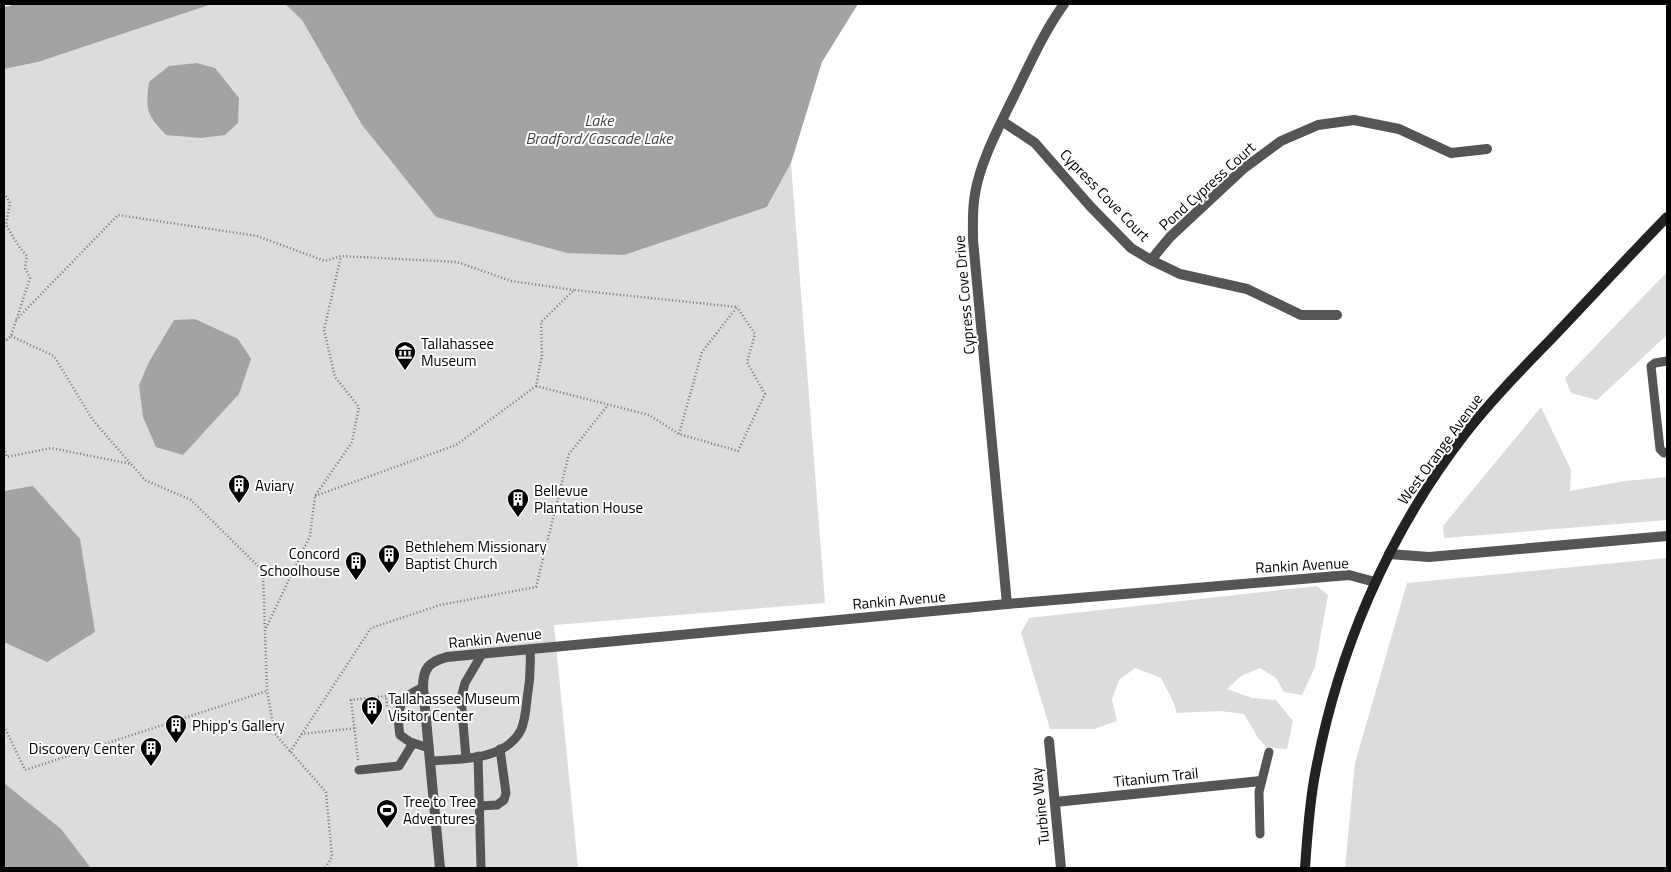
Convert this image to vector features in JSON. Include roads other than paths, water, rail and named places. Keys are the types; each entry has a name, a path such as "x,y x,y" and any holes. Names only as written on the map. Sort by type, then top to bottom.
{"main road":[{"name":"West Orange Avenue","path":"1305,868 1314,780 1336,685 1356,627 1389,554 1430,483 1465,434 1497,396 1667,217"}],"street":[{"name":"Cypress Cove Drive","path":"1008,604 973,232 975,194 980,174 1002,121 1040,43 1064,4"},
{"name":"Pond Cypress Court","path":"1151,260 1170,237 1243,170 1281,141 1318,125 1354,120 1399,128 1451,153 1487,149"},
{"name":"Cypress Cove Court","path":"1002,121 1035,143 1090,206 1131,248 1151,260 1180,274 1247,288 1301,315 1337,315"},
{"path":"1389,554 1428,557 1667,536"},
{"name":"Rankin Avenue","path":"423,687 423,678 427,667 434,661 447,657 1008,604 1349,575 1375,582"},
{"path":"423,687 440,868"},
{"name":"Turbine Way","path":"1049,741 1061,868"},
{"name":"Titanium Trail","path":"1055,802 1261,781"}],"lane":[{"path":"1667,360 1650,366 1660,449 1667,453"},
{"path":"430,761 490,754 514,739 521,730 525,714 532,668 530,649"},
{"path":"466,758 461,698 465,683 482,654"},
{"path":"423,687 405,698 401,706 398,724 400,735 413,743 429,748"},
{"path":"359,770 399,766 413,743"},
{"path":"479,806 497,805 504,800 506,793 500,749"},
{"path":"1260,834 1258,802 1261,781 1269,752"},
{"path":"478,756 481,868"}],"water":[{"path":"17,4 212,4 38,62 4,69 4,7"},
{"name":"Lake Bradford/Cascade Lake","path":"285,4 858,4 822,62 791,163 767,207 624,255 567,253 436,217 362,125 302,20"},
{"path":"197,63 215,68 239,98 238,123 225,135 201,138 166,135 149,112 147,99 149,82 169,66"},
{"path":"195,319 238,339 251,359 239,394 183,455 156,447 143,417 139,385 149,362 174,320"},
{"path":"33,486 80,539 95,632 47,662 4,642 4,491"},
{"path":"4,783 61,829 91,868 4,868"}],"place":[{"name":"Tallahassee Museum","path":"405,371"},
{"name":"Aviary","path":"239,504"},
{"name":"Bellevue Plantation House","path":"518,518"},
{"name":"Bethlehem Missionary Baptist Church","path":"389,574"},
{"name":"Concord Schoolhouse","path":"356,581"},
{"name":"Tallahassee Museum Visitor Center","path":"372,726"},
{"name":"Phipp's Gallery","path":"176,744"},
{"name":"Discovery Center","path":"151,767"},
{"name":"Tree to Tree Adventures","path":"387,829"}]}
